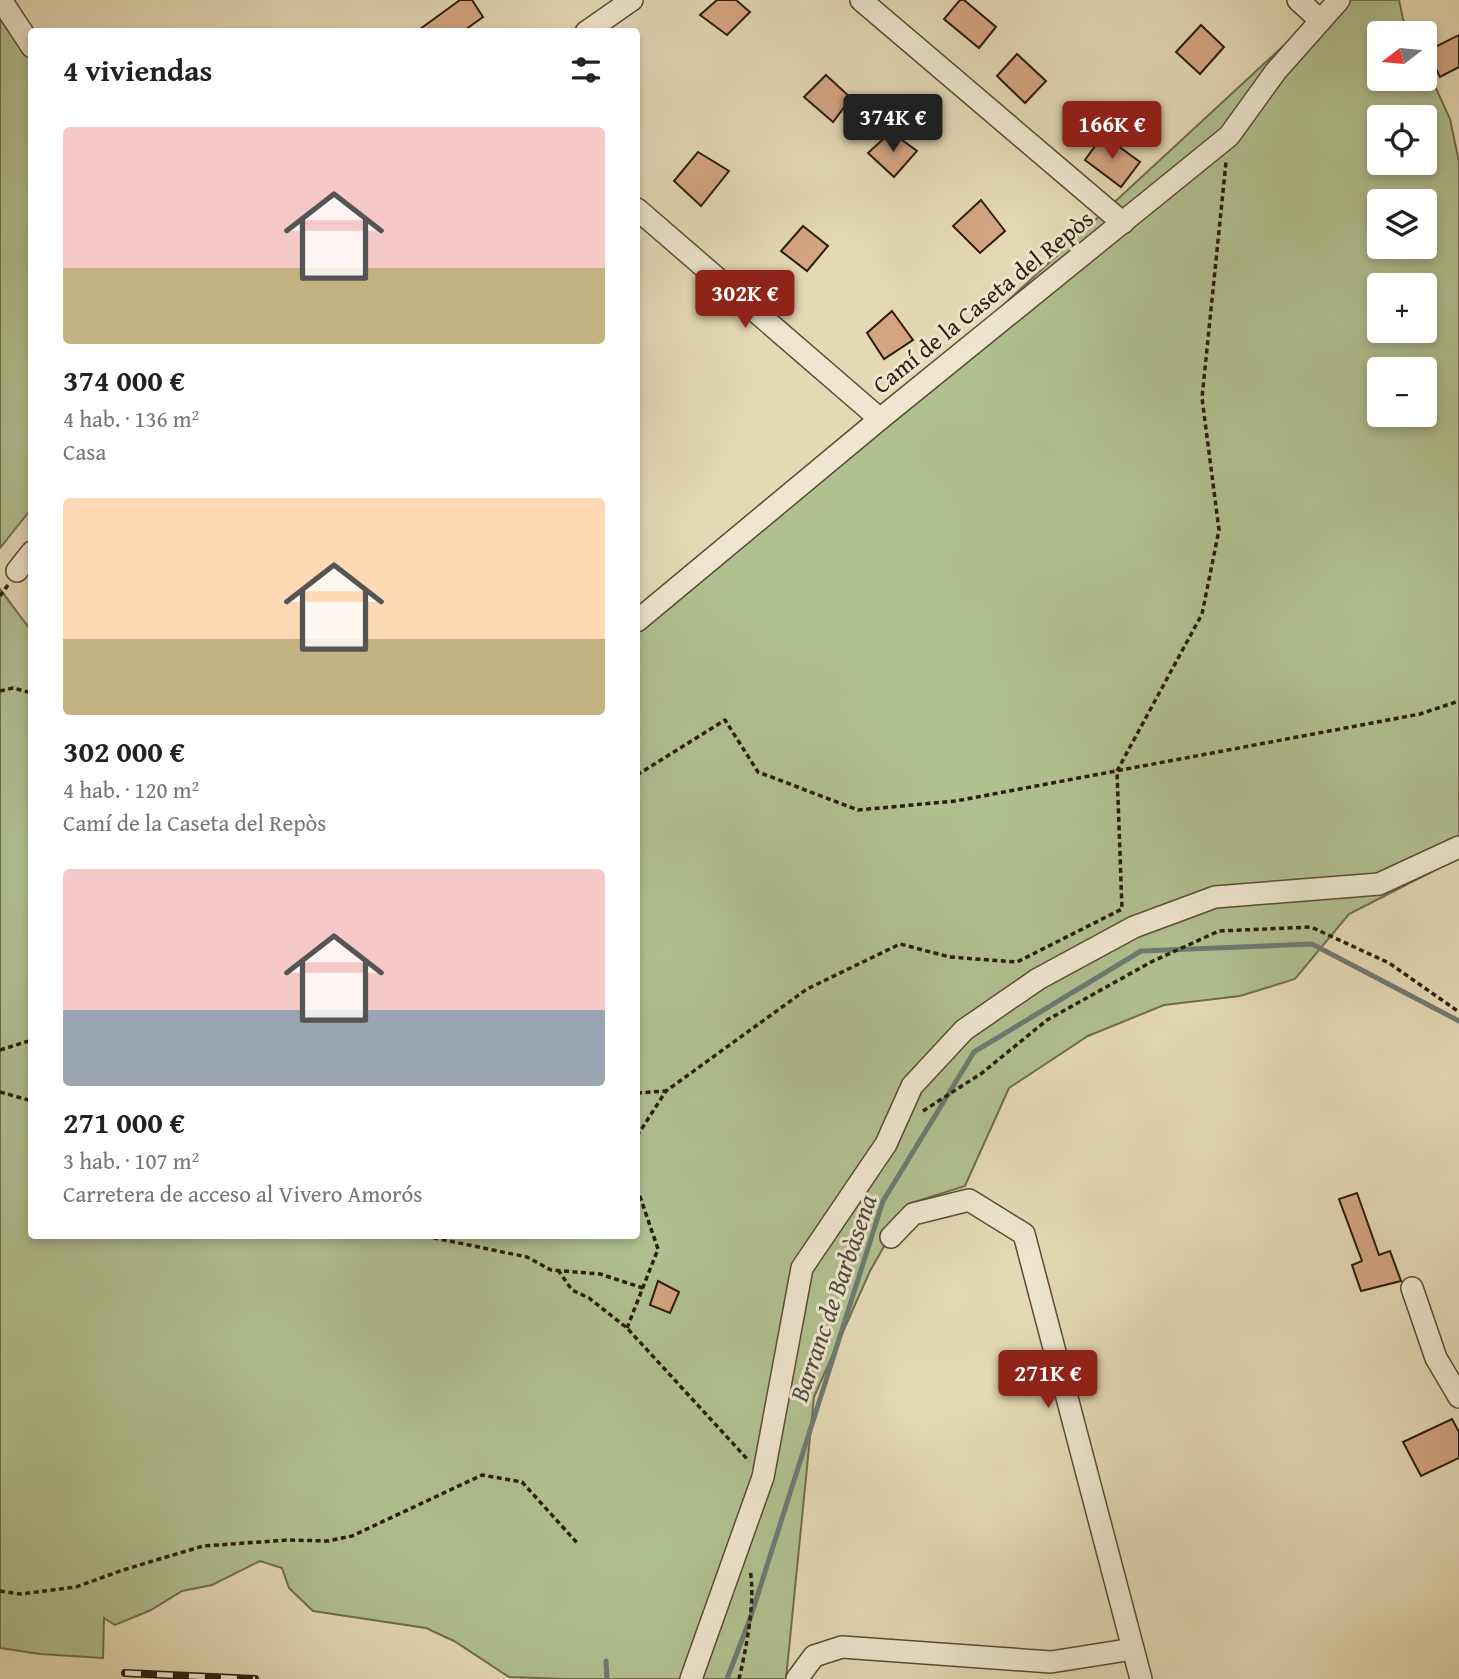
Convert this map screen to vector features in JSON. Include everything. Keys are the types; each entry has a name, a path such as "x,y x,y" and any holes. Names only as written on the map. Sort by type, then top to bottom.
{"street":[{"path":"1,0 28,41"},
{"path":"592,28 632,0"},
{"path":"861,0 1123,223"},
{"path":"1298,0 1320,20"},
{"name":"Camí de la Caseta del Repòs","path":"640,619 880,419 1229,136 1276,71 1339,0"},
{"path":"640,212 880,419"},
{"path":"17,571 28,557"},
{"path":"691,1679 764,1477 802,1268 886,1144 912,1086 964,1030 1038,979 1134,927 1215,897 1379,884 1459,847"},
{"path":"891,1237 913,1214 969,1200 1024,1234 1141,1679"},
{"path":"1412,1288 1436,1358 1459,1397"},
{"path":"797,1679 814,1656 842,1647 1051,1662 1133,1649"}],"path":[{"path":"640,1131 666,1091 807,989 900,944 950,957 1017,962 1122,909 1117,771 1202,614 1219,530 1202,398 1229,136"},
{"path":"0,691 13,688 28,692"},
{"path":"640,773 725,720 758,772 858,810 956,801 1420,714 1459,701"},
{"path":"921,1112 982,1073 1047,1020 1153,961 1219,931 1311,927 1390,963 1459,1012"},
{"path":"0,1050 28,1041"},
{"path":"640,1093 666,1091"},
{"path":"0,1092 28,1100"},
{"path":"627,1328 658,1249 640,1197"},
{"path":"440,1239 527,1257 551,1270 600,1274 643,1288"},
{"path":"558,1270 572,1290 589,1298 627,1328 764,1477"},
{"path":"0,1591 21,1594 76,1587 203,1546 328,1541 352,1536 482,1475 522,1482 579,1545"},
{"path":"739,1679 746,1649 752,1581 743,1537"}],"green space":[{"path":"0,0 28,38 28,513 0,548"},
{"path":"1333,0 1399,0 1404,21 1367,21 1367,91 1437,90 1450,119 1459,162 1459,858 1349,914 1295,979 1240,996 1164,1005 1088,1036 1009,1088 965,1186 908,1204 870,1271 814,1397 786,1679 509,1677 454,1641 426,1628 313,1611 289,1588 282,1568 260,1561 212,1585 182,1591 151,1610 115,1625 104,1618 103,1658 40,1654 0,1648 0,589 28,627 28,1239 640,1239 640,619 880,419"}],"building":[{"path":"460,0 472,0 483,17 468,28 422,28"},
{"path":"717,0 736,0 750,12 727,35 700,15"},
{"path":"960,0 964,0 996,27 979,48 944,19"},
{"path":"1201,25 1224,47 1200,74 1176,52"},
{"path":"1459,35 1459,67 1440,77 1437,71 1437,46"},
{"path":"1017,54 1046,81 1025,103 997,76"},
{"path":"826,75 851,98 833,122 804,97"},
{"path":"891,132 917,151 894,177 868,153"},
{"path":"1103,135 1140,162 1121,187 1085,160"},
{"path":"698,152 729,171 701,206 674,181"},
{"path":"981,200 1005,231 980,253 953,226"},
{"path":"803,226 828,246 807,271 781,251"},
{"path":"892,311 913,340 884,359 867,333"},
{"path":"1357,1193 1379,1255 1390,1251 1401,1281 1361,1291 1352,1265 1362,1261 1339,1199"},
{"path":"658,1281 679,1292 670,1313 650,1305"},
{"path":"1452,1419 1459,1432 1459,1458 1421,1476 1403,1442"}],"waterway":[{"name":"Barranc de Barbàsena","path":"727,1679 750,1619 883,1201 974,1052 1141,951 1312,944 1459,1021"},
{"path":"606,1661 607,1679"}],"railway":[{"path":"125,1673 255,1679"}]}
